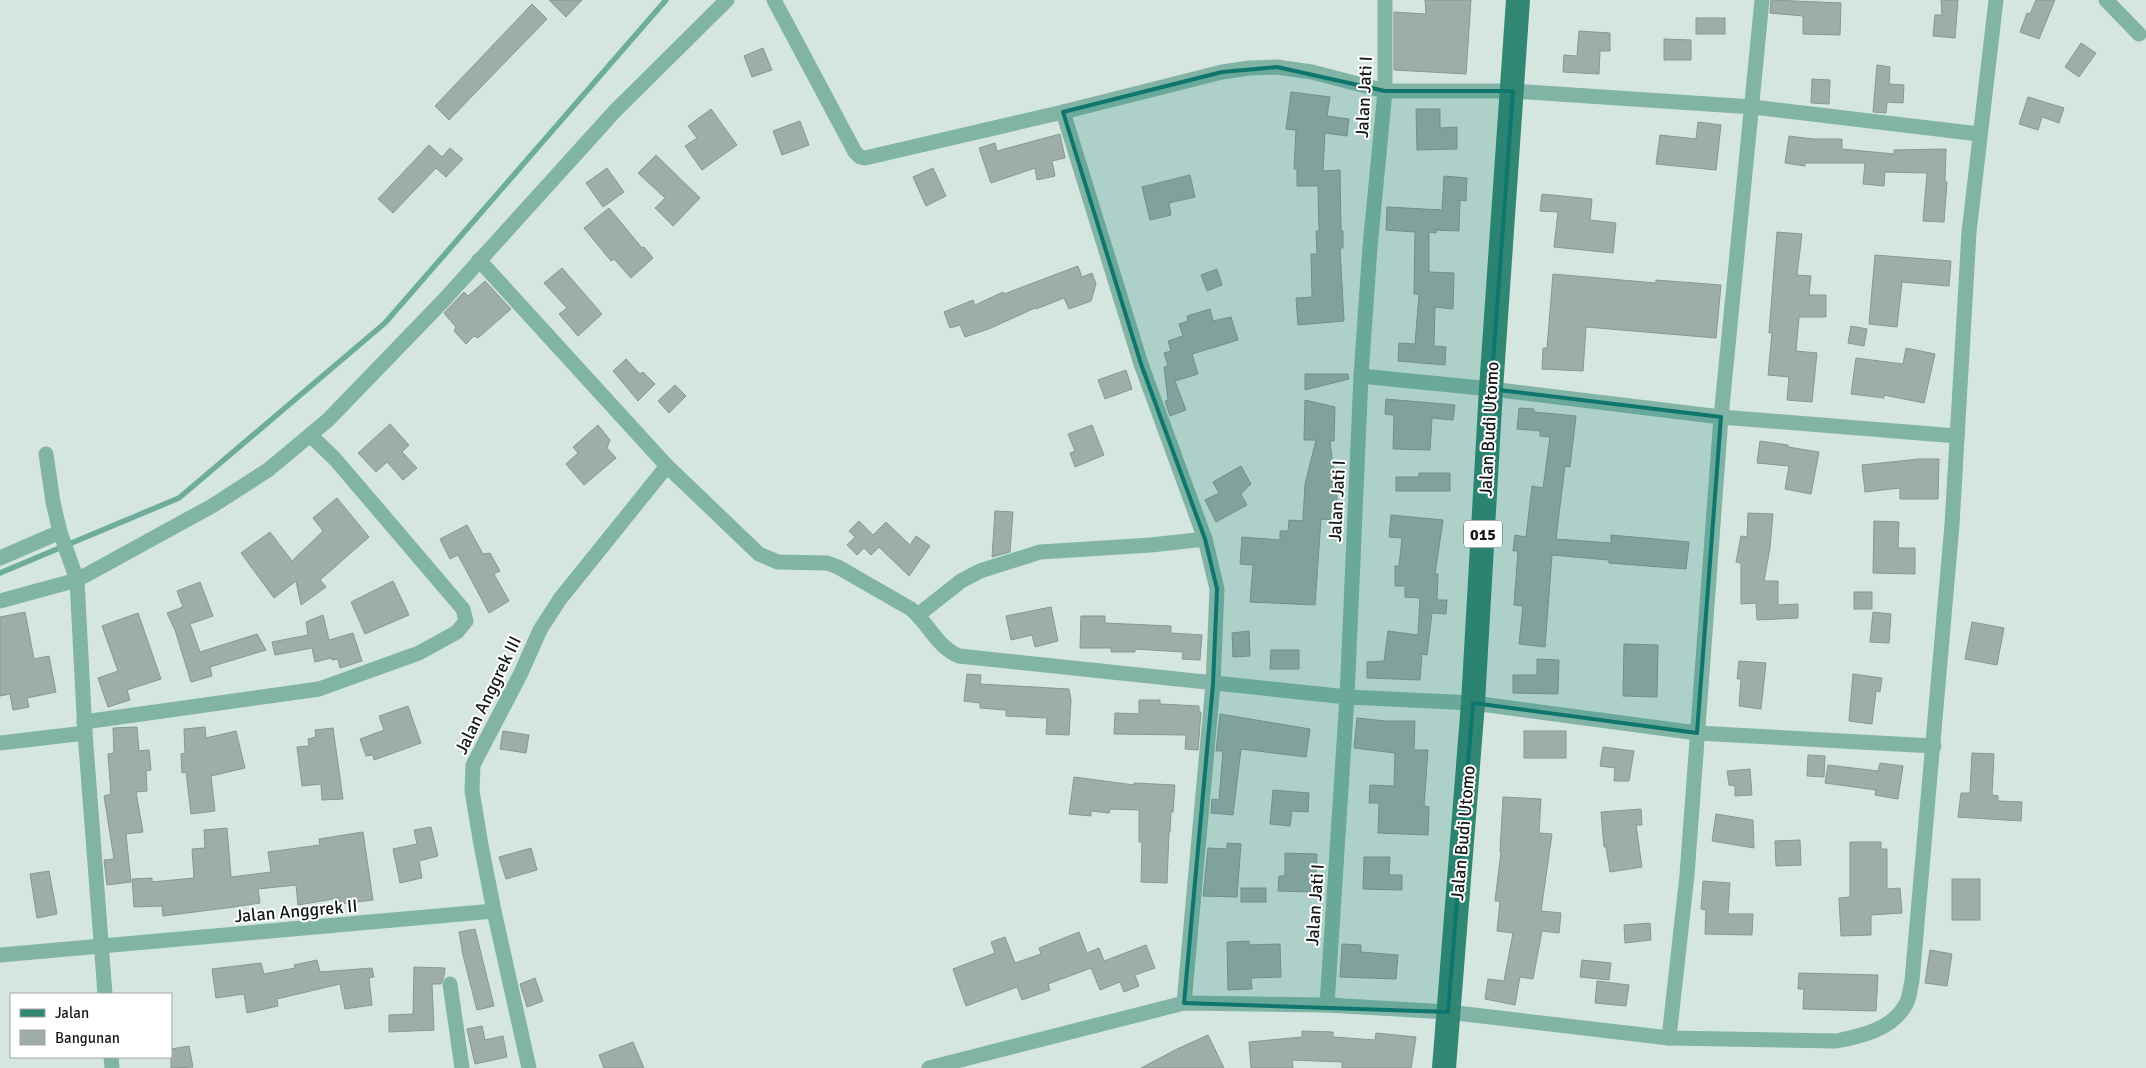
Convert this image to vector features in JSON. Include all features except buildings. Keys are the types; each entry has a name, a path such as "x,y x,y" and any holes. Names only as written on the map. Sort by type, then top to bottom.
{"main road":[{"name":"Jalan Budi Utomo","path":"1444,1068 1473,703 1491,389 1518,0"}],"street":[{"path":"0,601 75,574 212,506 268,470 328,420 479,260 614,111 727,0"},
{"path":"774,0 860,157 874,157 1222,72 1249,68 1277,67 1312,72 1385,90 1513,91 1753,107 1979,134"},
{"name":"Jalan Jati I","path":"1327,1005 1347,697 1361,376 1370,247 1385,90 1385,0"},
{"path":"1669,1038 1687,874 1721,417 1753,107 1762,0"},
{"path":"929,1068 1184,1003 1327,1005 1448,1012 1669,1038 1836,1041 1878,1030 1895,1018 1907,1003 1912,981 1952,525 1969,232 1996,0"},
{"path":"2106,0 2140,34"},
{"path":"1063,112 1141,364 1205,538 1217,589 1213,684 1184,1003"},
{"path":"479,260 667,466 759,554 778,562 814,562 838,567 918,615 944,648 959,656 1347,697 1473,703 1697,733 1934,746"},
{"path":"1361,376 1491,389 1721,417 1957,436"},
{"path":"0,743 319,688 419,653 457,632 466,621 464,609 335,459 310,435"},
{"path":"46,454 53,502 62,538 75,574 105,993"},
{"name":"Jalan Anggrek III","path":"529,1068 494,911 472,791 473,765 521,674 540,630 560,598 667,466"},
{"path":"0,558 62,538"},
{"path":"918,615 960,582 980,571 1040,552 1151,545 1205,538"},
{"name":"Jalan Anggrek II","path":"0,955 494,911"},
{"path":"450,984 462,1068"}],"highlighted area":[{"path":"1277,67 1385,91 1513,91 1491,389 1721,417 1697,733 1473,703 1448,1012 1184,1003 1213,684 1217,589 1205,539 1141,364 1063,112 1222,72"}],"waterway":[{"path":"0,573 179,498 385,323 666,0"}]}
